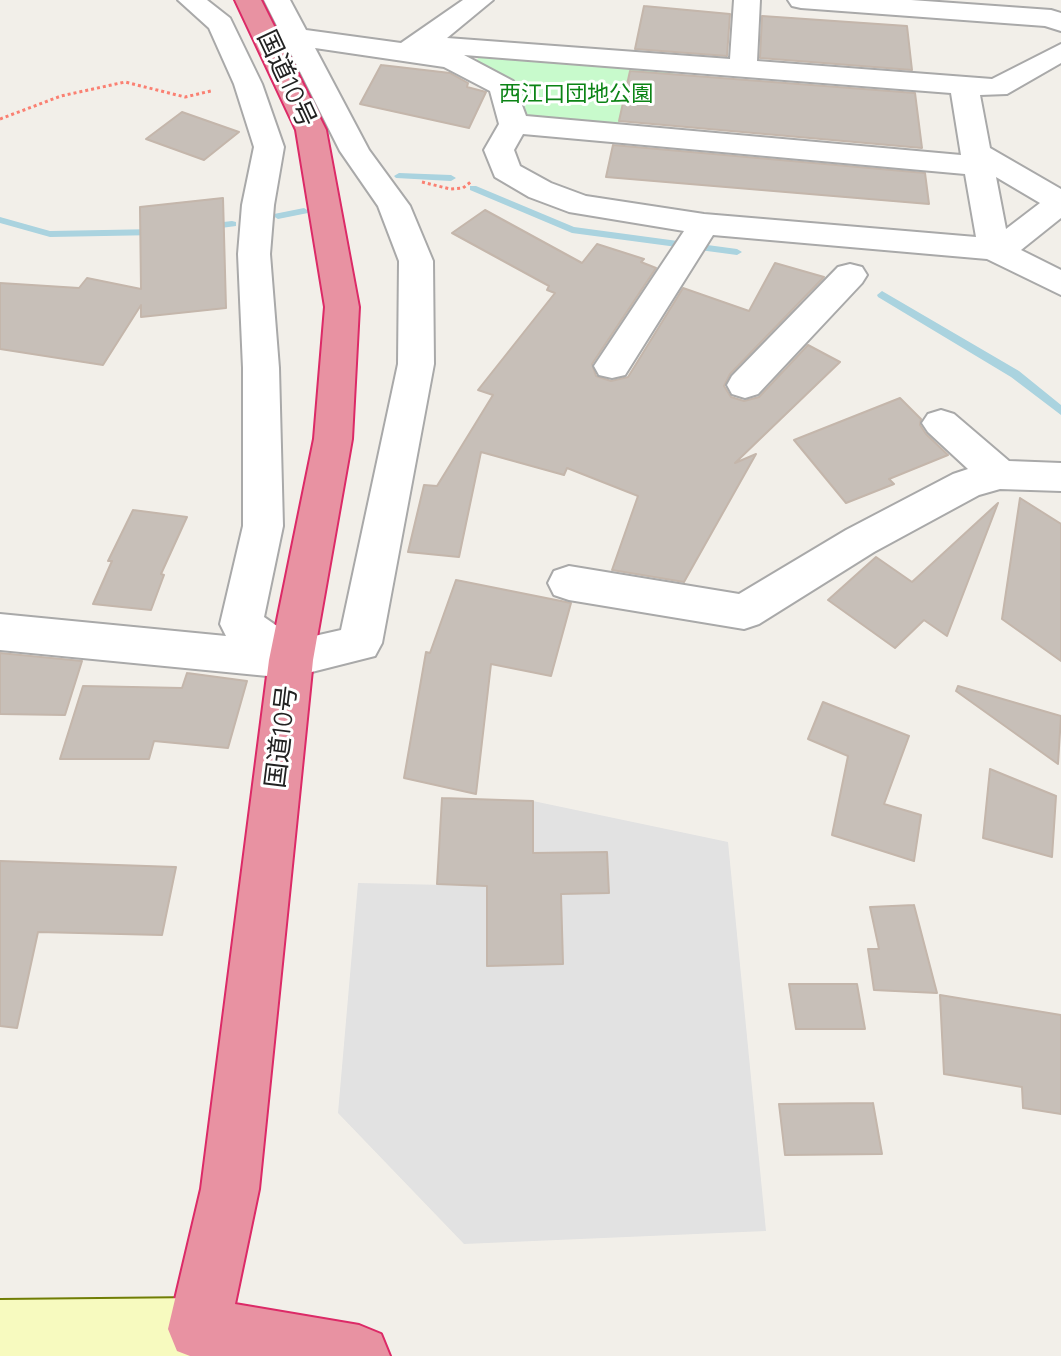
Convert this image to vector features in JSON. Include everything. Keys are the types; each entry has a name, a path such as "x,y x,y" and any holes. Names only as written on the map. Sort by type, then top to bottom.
{"highway":[{"name":"国道10号","path":"195,1343 230,1189 291,660 333,439 342,307 311,130 248,0"},
{"path":"195,1343 359,1356"}],"street":[{"path":"191,0 221,24 248,84 269,147 258,205 254,254 261,368 263,526 241,624 291,660"},
{"path":"0,632 291,660 360,643 416,364 416,261 394,206 355,151 277,0"},
{"path":"413,48 480,0"},
{"path":"743,67 747,0"},
{"path":"801,0 1051,18 1061,23"},
{"path":"295,37 413,48 743,67 964,88 997,88 1061,52"},
{"path":"413,48 452,60 503,87 514,124 499,150 506,171 540,190 580,205 704,224 994,249 1061,284"},
{"path":"964,88 994,249"},
{"path":"514,124 976,158 1061,202 1011,242 994,249"},
{"path":"612,366 704,224"},
{"path":"745,385 839,272 755,249 754,228"},
{"path":"941,423 1000,475"},
{"path":"569,583 744,612 874,534 967,484 1000,475 1061,477"},
{"path":"0,1331 195,1343"}],"path":[{"path":"0,119 61,96 125,82 185,97 248,84"},
{"path":"384,191 411,181 435,183 450,189 488,179 540,190"}],"green space":[{"name":"西江口団地公園","path":"481,56 674,71 666,101 625,97 618,128 523,117 515,82 475,61"}],"shaded area":[{"path":"533,801 728,842 766,1231 464,1244 338,1113 358,883 532,887"}],"building":[{"path":"644,6 730,14 727,56 635,49"},
{"path":"762,16 907,26 912,70 760,58"},
{"path":"381,65 450,73 468,83 467,87 486,92 469,128 360,104"},
{"path":"630,71 915,93 922,148 619,121"},
{"path":"182,112 239,132 204,160 146,139"},
{"path":"613,145 925,173 929,204 606,177"},
{"path":"223,198 226,308 141,317 141,305 103,365 0,349 0,283 79,288 87,278 141,289 140,207"},
{"path":"485,210 582,263 597,244 644,259 641,262 656,268 592,364 596,376 611,381 628,377 683,288 749,311 775,263 824,277 730,374 724,386 731,397 744,401 759,397 808,345 840,362 735,463 756,454 684,582 612,570 638,496 567,468 564,475 481,452 459,557 408,552 424,485 437,486 493,395 478,390 555,293 547,290 549,286 452,233"},
{"path":"900,398 921,419 920,425 926,434 948,455 889,479 894,484 846,503 794,440"},
{"path":"1020,498 1061,524 1061,661 1002,619"},
{"path":"998,503 947,636 924,620 895,648 828,600 876,557 912,582"},
{"path":"133,510 187,517 161,574 164,575 151,610 93,604 112,561 108,561"},
{"path":"456,580 571,603 551,676 491,664 476,794 404,778 426,652 430,653"},
{"path":"0,653 82,661 65,715 0,714"},
{"path":"187,673 247,681 228,748 154,741 149,759 60,759 83,686 182,688"},
{"path":"958,686 1061,716 1058,764 956,691"},
{"path":"823,702 909,736 884,804 921,815 914,861 832,835 848,756 808,739"},
{"path":"990,769 1056,796 1052,857 983,838"},
{"path":"442,798 533,801 533,853 607,852 609,893 561,894 563,964 487,966 487,886 437,884"},
{"path":"0,861 176,867 162,935 38,932 17,1028 0,1026"},
{"path":"914,905 937,993 874,990 868,949 879,949 870,907"},
{"path":"789,984 857,984 865,1029 796,1029"},
{"path":"940,995 1061,1015 1061,1114 1023,1108 1022,1087 944,1074"},
{"path":"873,1103 882,1154 785,1155 779,1104"}],"waterway":[{"path":"399,176 451,178"},
{"path":"473,188 572,230 737,252"},
{"path":"278,216 304,211"},
{"path":"0,220 50,234 158,232"},
{"path":"206,227 232,224"},
{"path":"882,295 1015,374 1061,411"}]}
